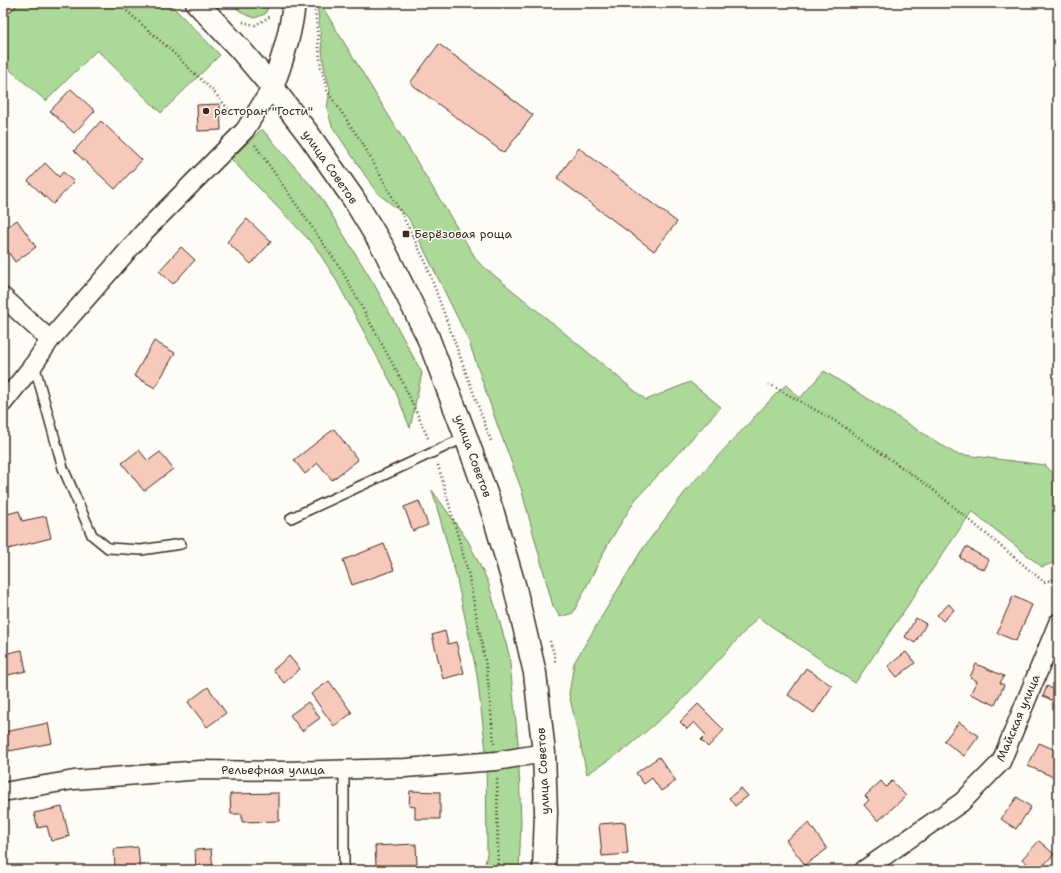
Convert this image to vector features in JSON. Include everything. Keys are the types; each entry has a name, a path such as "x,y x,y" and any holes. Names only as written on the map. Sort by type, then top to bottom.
{"main road":[{"name":"улица Советов","path":"197,3 272,86 309,135 353,198 384,249 427,335 493,513 515,588 535,673 544,753 546,812 544,870"},
{"path":"272,86 284,56 294,3"}],"street":[{"path":"3,404 34,364 50,340 144,232 245,130 272,86"},
{"path":"3,297 50,340"},
{"name":"Майская улица","path":"864,870 962,802 1001,762 1058,624"},
{"name":"Рельефная улица","path":"3,792 74,780 194,771 344,770 449,765 496,761 544,753"}],"lane":[{"path":"34,364 63,468 92,535 108,548 141,550 181,544"},
{"path":"291,518 466,437"},
{"path":"344,770 344,870"}],"path":[{"path":"118,3 214,92 245,130 341,269 403,383 434,451 468,572 487,671 496,761 498,870"},
{"path":"239,21 255,25 270,18 273,13"},
{"path":"769,384 837,422 931,488 1044,582 1058,578"}],"green space":[{"path":"3,3 169,3 220,55 161,113 97,50 46,101 3,64"},
{"path":"230,3 270,3 265,14 255,18 244,14"},
{"path":"317,3 320,3 478,262 646,400 690,382 721,407 635,500 607,546 573,613 560,617 553,606 521,488 468,339 408,217 377,193 332,126 327,108 330,90 324,67"},
{"path":"262,129 320,196 374,284 422,373 410,428 395,390 334,276 314,245 231,159"},
{"path":"824,371 956,454 1045,465 1058,478 1058,561 1042,567 972,511 855,683 758,617 681,701 627,748 587,774 569,694 574,663 641,551 688,488 786,385 800,398"},
{"path":"432,490 468,541 488,582 509,654 518,742 521,822 519,870 484,870 487,853 486,751 477,675 456,575"}],"building":[{"path":"3,3 13,3 16,6 3,19"},
{"path":"439,44 533,115 504,153 410,83"},
{"path":"71,89 95,111 74,133 50,111"},
{"path":"220,104 221,130 198,131 197,105"},
{"path":"101,121 142,160 115,189 74,151"},
{"path":"579,148 677,222 654,251 557,178"},
{"path":"45,163 59,177 63,172 74,182 53,204 28,181"},
{"path":"247,219 271,242 251,264 227,242"},
{"path":"17,220 36,247 15,262 3,244 3,230"},
{"path":"181,247 195,260 173,284 159,271"},
{"path":"154,341 175,353 155,388 134,376"},
{"path":"334,429 358,460 332,480 318,463 305,474 294,460"},
{"path":"139,450 148,461 160,452 173,469 144,491 122,463"},
{"path":"419,501 428,525 413,531 404,507"},
{"path":"19,511 22,521 46,516 51,538 8,549 3,530 3,515"},
{"path":"384,544 394,570 352,585 343,560"},
{"path":"966,547 989,560 984,570 960,558"},
{"path":"1013,596 1032,605 1016,641 997,633"},
{"path":"949,604 954,610 943,621 937,615"},
{"path":"916,618 926,624 915,643 905,637"},
{"path":"445,631 448,644 456,642 464,673 443,679 432,635"},
{"path":"22,650 26,671 3,676 3,654"},
{"path":"906,652 915,663 897,677 888,666"},
{"path":"289,656 300,669 284,683 273,670"},
{"path":"976,664 1004,676 1000,683 1004,685 995,705 970,694 977,681 970,677"},
{"path":"806,668 832,686 814,713 788,695"},
{"path":"329,681 352,713 334,726 311,694"},
{"path":"1047,686 1058,692 1058,703 1043,696"},
{"path":"208,687 226,713 207,727 188,702"},
{"path":"308,702 320,718 302,731 290,715"},
{"path":"698,704 724,730 708,747 701,740 706,735 694,722 687,729 680,722"},
{"path":"959,722 979,736 964,756 944,741"},
{"path":"48,723 52,743 9,751 5,732"},
{"path":"1039,743 1058,751 1058,779 1028,766"},
{"path":"659,757 676,781 661,791 652,778 644,784 636,773"},
{"path":"881,781 886,787 892,781 906,796 878,821 864,805 869,800 865,796"},
{"path":"741,788 748,796 735,806 729,798"},
{"path":"410,791 440,792 440,819 415,819 415,807 409,806"},
{"path":"279,793 279,821 242,822 242,814 231,814 230,794"},
{"path":"1017,797 1031,807 1016,829 1001,819"},
{"path":"62,807 69,836 51,841 47,826 38,828 34,813"},
{"path":"625,822 628,854 602,856 599,824"},
{"path":"809,823 827,849 805,865 786,840"},
{"path":"1039,841 1054,854 1039,870 1035,870 1022,859"},
{"path":"416,844 417,865 401,865 401,870 382,870 382,866 376,866 375,846"},
{"path":"138,847 140,870 115,870 114,849"},
{"path":"211,849 213,868 196,869 195,850"},
{"path":"176,867 176,870 164,870 164,868"}],"place":[{"name":"ресторан \"Гости\"","path":"206,111"},
{"name":"Берёзовая роща","path":"406,234"}]}
